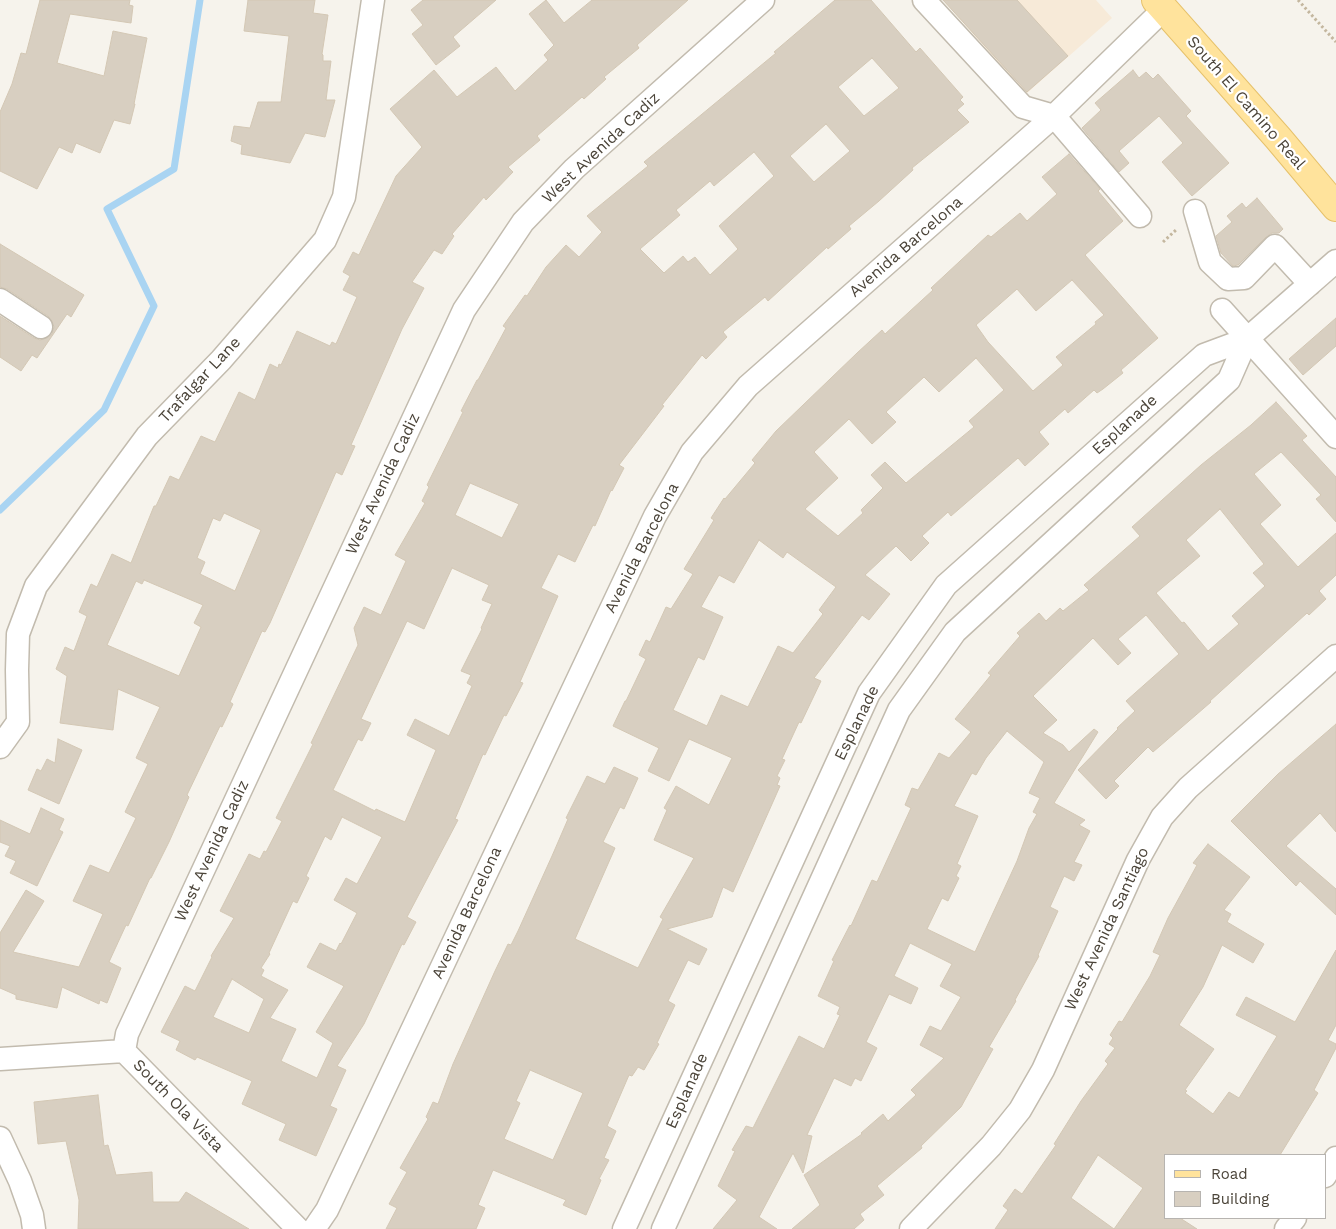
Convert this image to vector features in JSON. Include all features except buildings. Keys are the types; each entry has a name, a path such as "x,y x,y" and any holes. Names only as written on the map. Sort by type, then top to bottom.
{"main road":[{"name":"South El Camino Real","path":"1160,5 1278,138 1336,207"}],"street":[{"name":"Trafalgar Lane","path":"0,747 18,722 18,634 36,586 147,436 221,360 325,240 344,197 373,0"},
{"name":"West Avenida Cadiz","path":"124,1051 127,1034 464,310 524,222 574,169 763,0"},
{"path":"924,0 1024,107 1054,116 1140,216"},
{"name":"Avenida Barcelona","path":"314,1229 327,1210 655,516 692,452 748,386 1054,116 1160,5"},
{"path":"1195,211 1210,262 1228,279 1244,278 1275,246 1310,284"},
{"name":"Esplanade","path":"624,1229 869,693 946,586 1204,355 1247,339 1336,261"},
{"path":"0,300 41,327"},
{"path":"1222,310 1336,437"},
{"name":"Esplanade","path":"663,1229 899,710 955,632 1229,380 1247,339"},
{"name":"West Avenida Santiago","path":"911,1229 991,1146 1020,1110 1043,1070 1138,860 1162,817 1188,788 1336,656"},
{"path":"869,693 899,710"},
{"name":"South Ola Vista","path":"0,1059 124,1051 298,1229"},
{"path":"690,1082 723,1098"},
{"path":"0,1138 20,1181 32,1215 34,1229"},
{"path":"1326,1174 1336,1158"},
{"path":"1286,1229 1294,1219"}],"path":[{"path":"1298,0 1336,42"},
{"path":"1163,242 1172,233"}],"shaded area":[{"path":"943,0 1096,0 1112,18 1026,94"}],"waterway":[{"path":"0,510 104,410 154,306 107,209 174,169 200,0"}]}
